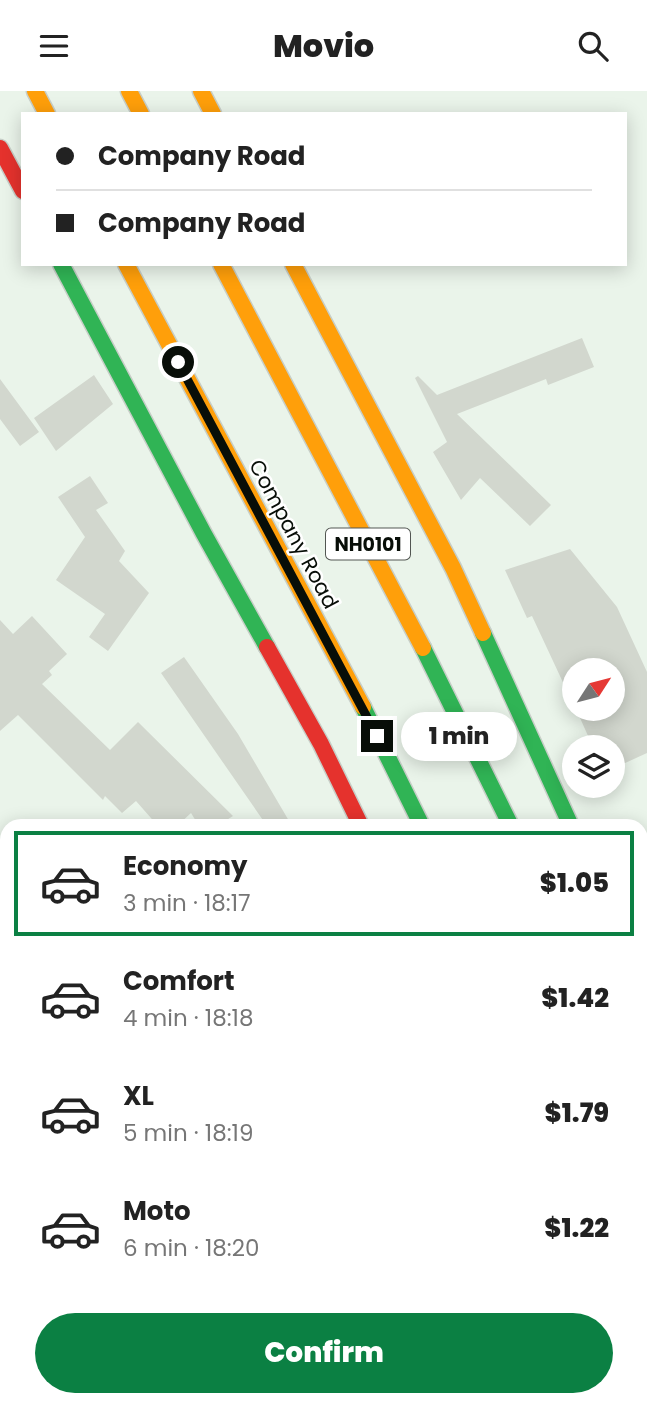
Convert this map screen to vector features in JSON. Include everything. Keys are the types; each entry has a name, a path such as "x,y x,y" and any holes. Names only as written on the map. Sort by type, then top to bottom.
{"main road":[{"path":"35,91 46,112"},
{"path":"129,91 140,112"},
{"path":"201,91 212,112"},
{"path":"0,148 21,187"},
{"path":"62,266 204,534 321,744 358,819"},
{"name":"Company Road","path":"127,266 354,690 418,819"},
{"name":"NH0101","path":"222,266 421,645 508,819"},
{"path":"294,266 453,568 567,819"}],"building":[{"path":"582,338 594,367 548,385 546,379 457,414 551,505 530,526 480,478 461,500 433,452 447,442 415,378 418,376 437,395"},
{"path":"94,375 113,404 56,451 34,418"},
{"path":"0,379 39,432 20,446 0,419"},
{"path":"90,476 108,503 96,510 125,551 119,561 149,593 108,651 89,637 105,614 56,580 85,537 58,497"},
{"path":"570,549 617,607 647,672 647,753 625,763 625,735 588,735 581,721 625,721 625,658 562,658 562,680 532,616 527,618 505,570"},
{"path":"32,616 67,654 49,671 52,675 42,684 110,750 138,722 233,816 228,819 195,819 191,813 185,819 152,819 136,801 122,813 105,796 103,800 18,715 0,731 0,620 13,634"},
{"path":"184,657 238,734 288,819 262,819 161,673"}],"traffic: fast":[{"path":"62,266 267,647"},
{"path":"483,633 568,819"},
{"path":"423,648 508,819"},
{"path":"363,707 419,819"}],"traffic: slow":[{"path":"35,91 46,112"},
{"path":"129,91 140,112"},
{"path":"201,91 212,112"},
{"path":"127,266 363,707"},
{"path":"222,266 423,648"},
{"path":"294,266 453,568 483,633"}],"traffic: jam":[{"path":"0,148 21,187"},
{"path":"267,647 321,744 358,819"}],"route":[{"path":"178,362 377,736"}]}
